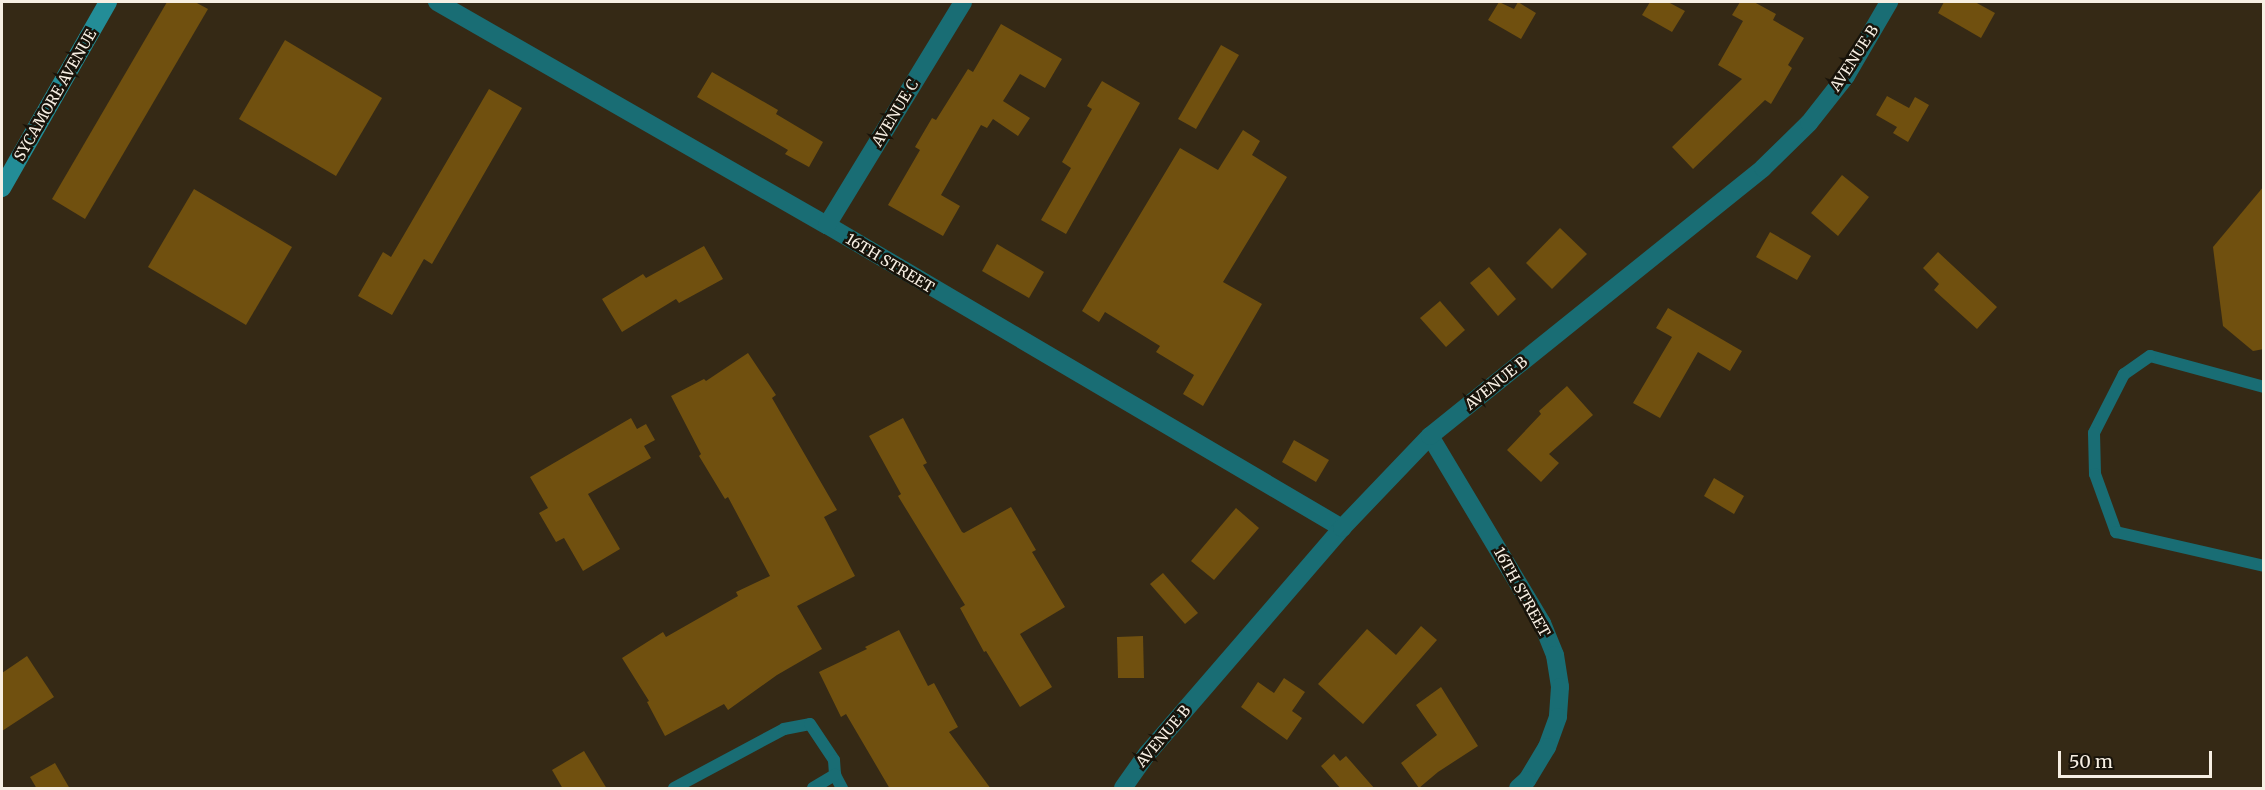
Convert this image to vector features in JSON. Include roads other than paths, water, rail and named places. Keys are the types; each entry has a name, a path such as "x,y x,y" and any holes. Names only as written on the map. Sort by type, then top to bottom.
{"street":[{"name":"SYCAMORE AVENUE","path":"2,188 108,2"},
{"name":"16TH STREET","path":"437,2 827,225 1342,528"},
{"name":"AVENUE C","path":"827,225 963,2"},
{"name":"AVENUE B","path":"1123,789 1147,754 1342,528 1430,436 1762,168 1809,123 1846,76 1889,2"},
{"name":"16TH STREET","path":"1430,436 1542,623 1555,655 1560,687 1558,717 1547,747 1527,780 1518,789"}],"lane":[{"path":"2264,387 2150,356 2124,374 2094,433 2094,444 2095,474 2116,532 2264,566"},
{"path":"674,789 784,729 810,724 834,760 835,775 842,789"},
{"path":"813,789 835,775"}]}
